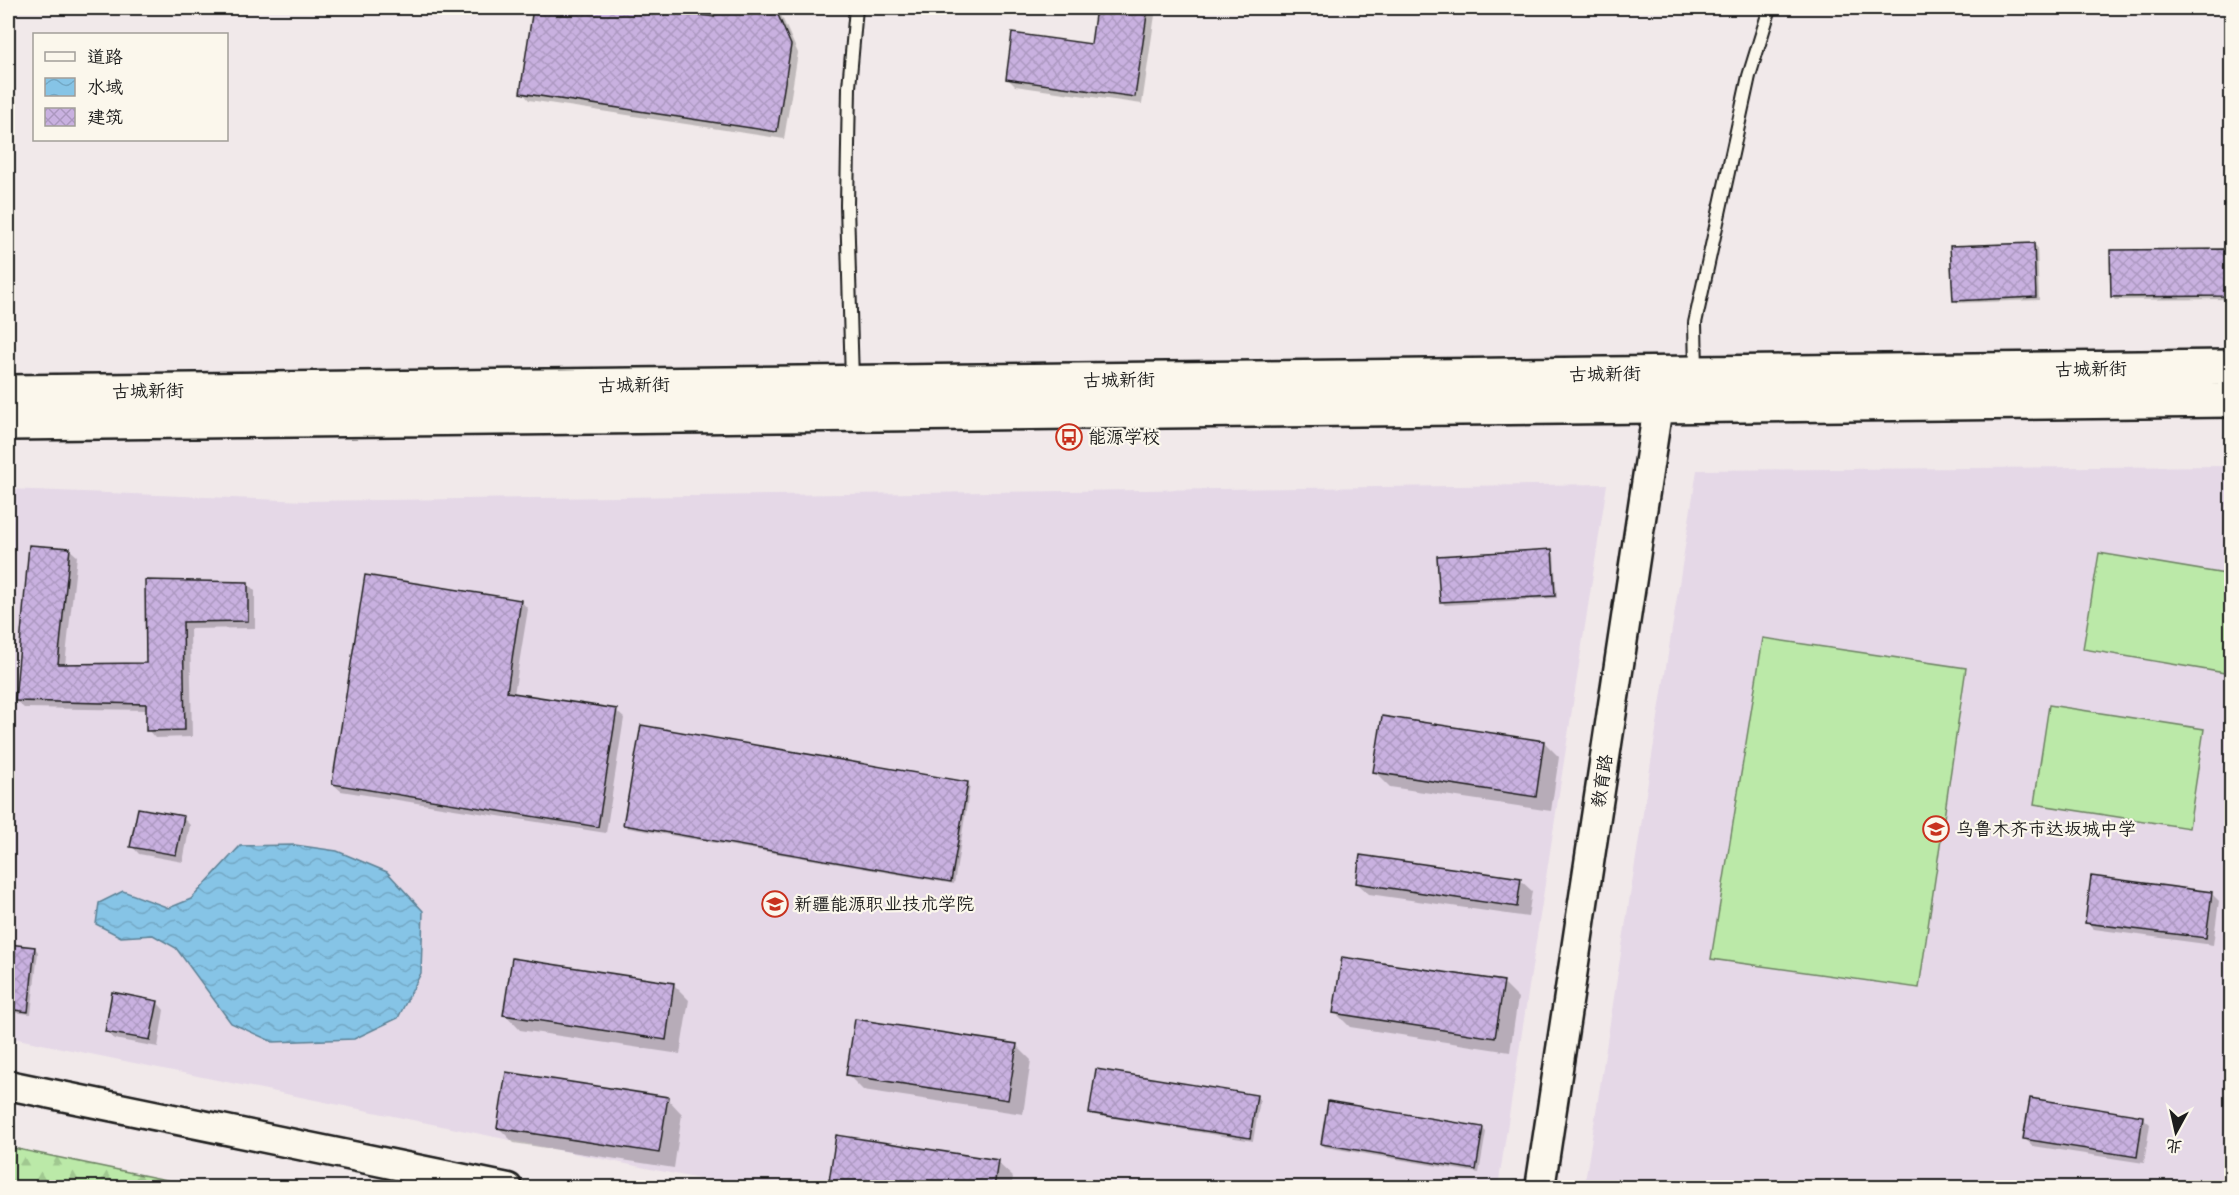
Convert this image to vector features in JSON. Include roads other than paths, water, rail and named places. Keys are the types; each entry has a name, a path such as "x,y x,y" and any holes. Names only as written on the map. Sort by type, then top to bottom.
{"main road":[{"name":"古城新街","path":"1661,389 1695,374 2232,367"},
{"name":"古城新街","path":"8,423 852,399 1661,389 2232,400"},
{"name":"古城新街","path":"8,392 852,399"}],"street":[{"name":"教育路","path":"1540,1188 1661,389"},
{"path":"8,1085 508,1188"}],"lane":[{"path":"852,399 847,204 849,87 856,8"},
{"path":"1695,374 1695,322 1749,75 1770,8"}],"water":[{"path":"295,845 337,851 387,872 423,911 421,973 398,1018 354,1039 273,1042 231,1023 176,948 153,935 121,937 96,924 99,903 123,891 169,908 191,899 240,846"}],"place":[{"name":"能源学校","path":"1069,437"},
{"name":"乌鲁木齐市达坂城中学","path":"1936,829"},
{"name":"新疆能源职业技术学院","path":"775,904"}]}
